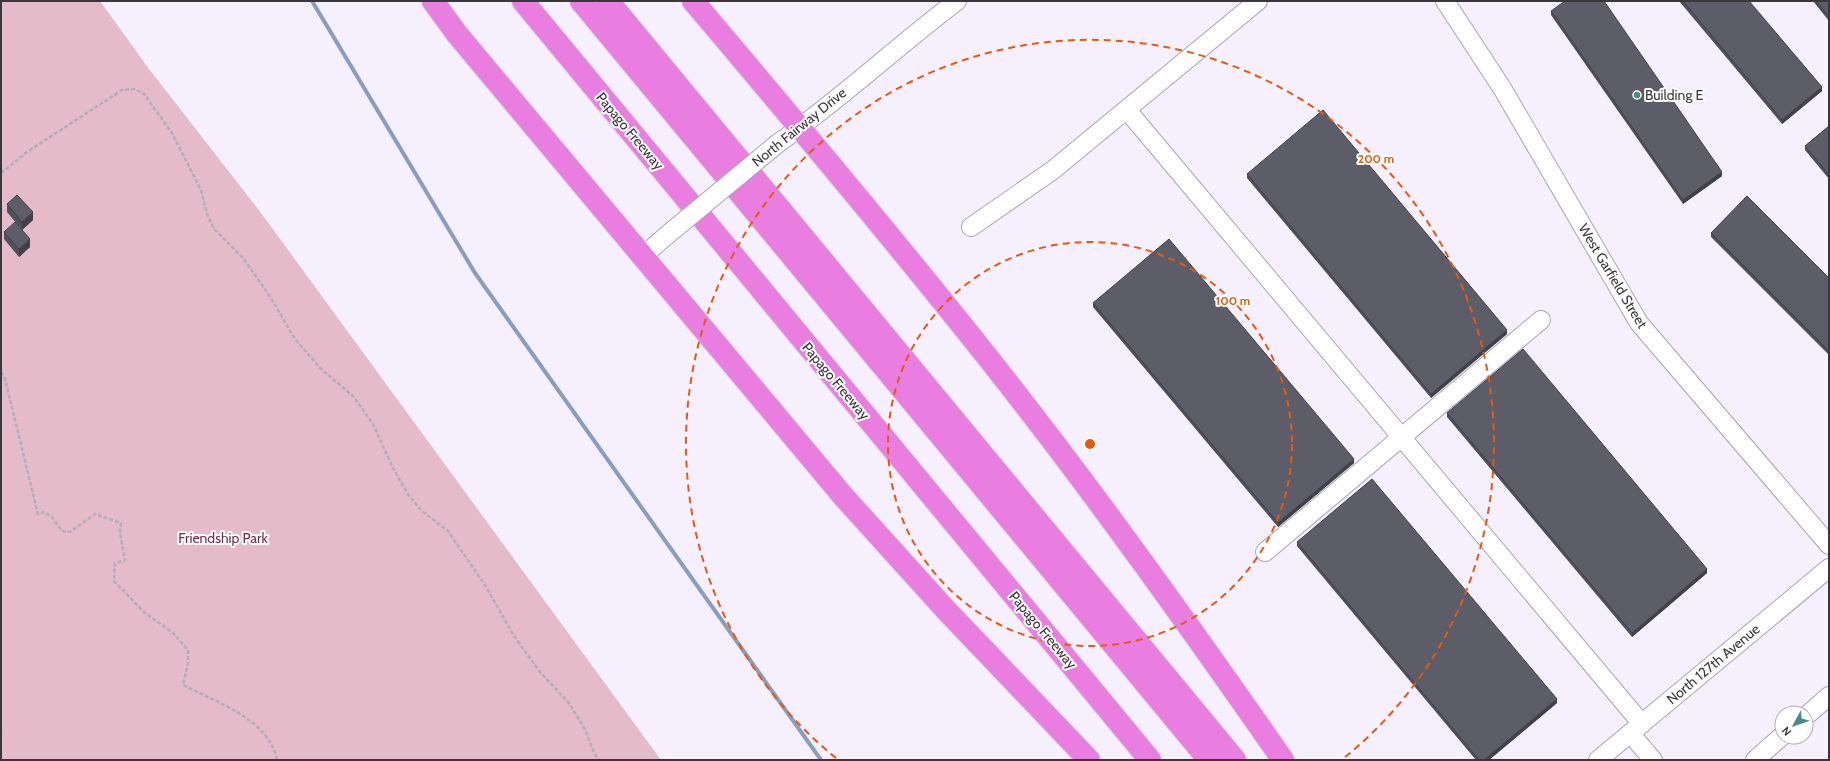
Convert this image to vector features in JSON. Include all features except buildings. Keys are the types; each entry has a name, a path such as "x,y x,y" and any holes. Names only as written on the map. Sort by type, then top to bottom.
{"highway":[{"path":"433,1 462,40 843,496 946,610 1089,760"},
{"name":"Papago Freeway","path":"523,1 1150,760"},
{"path":"581,1 1209,760"},
{"path":"608,1 1235,760"},
{"path":"693,1 800,127 989,359 1169,597 1283,760"}],"street":[{"name":"North Fairway Drive","path":"643,256 777,144 957,1"},
{"path":"971,228 1053,170 1128,110 1258,1"},
{"name":"West Garfield Street","path":"1445,1 1502,88 1639,323 1829,545"},
{"path":"1128,110 1402,438 1636,728 1653,760"},
{"path":"1265,552 1541,320"},
{"name":"North 127th Avenue","path":"1598,760 1829,568"},
{"path":"1814,709 1829,696"},
{"path":"1755,760 1774,743"}],"path":[{"path":"1,173 27,152 122,90 135,89 144,94 176,139 201,190 207,214 214,229 242,258 269,295 295,339 320,368 357,402 373,424 393,468 409,496 423,512 448,531 485,585 518,642 540,672 568,702 585,729 594,753 600,760"},
{"path":"1,372 5,379 38,514 44,512 52,517 62,531 70,532 95,514 121,523 120,533 125,560 115,563 114,581 144,612 173,632 188,650 188,664 183,685 239,714 263,731 274,747 277,760"}],"green space":[{"name":"Friendship Park","path":"1,1 100,1 149,69 261,213 661,760 1,760"}],"waterway":[{"path":"312,1 475,273 821,760"}],"place":[{"name":"Building E","path":"1637,95"}]}
